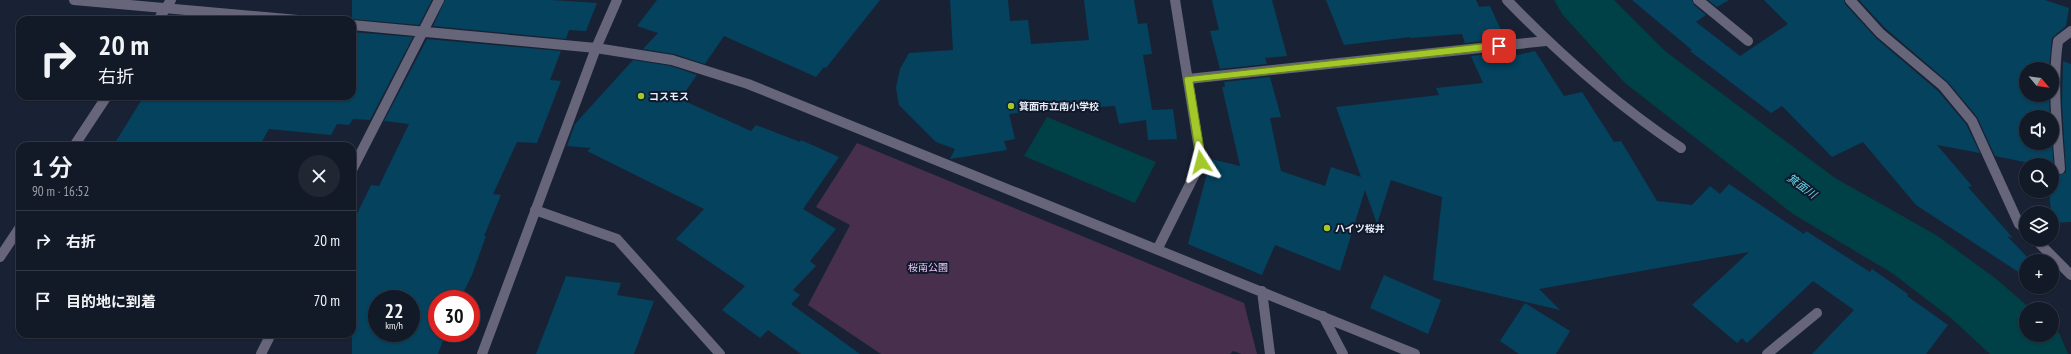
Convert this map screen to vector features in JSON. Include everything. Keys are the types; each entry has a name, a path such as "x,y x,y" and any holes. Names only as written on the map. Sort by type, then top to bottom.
{"street":[{"path":"74,0 254,16"},
{"path":"161,16 171,0"},
{"path":"356,162 439,0"},
{"path":"482,354 596,48 617,0"},
{"path":"1158,248 1201,162 1175,0"},
{"path":"1507,0 1546,41 1650,128 1681,148"},
{"path":"1698,0 1748,41"},
{"path":"1850,0 1880,33 1943,86 1972,121 2019,224"},
{"path":"356,25 596,48 672,60 748,84 1158,248 1415,354"},
{"path":"2060,169 2054,59 2058,41 2071,31"},
{"path":"1188,79 1546,41"},
{"path":"77,142 104,100"},
{"path":"536,210 617,239 720,354"},
{"path":"0,257 16,233"},
{"path":"2042,246 2071,275"},
{"path":"1262,291 1270,354"},
{"path":"1767,354 1817,313"},
{"path":"1323,316 1343,354"},
{"path":"261,354 269,338"}],"green space":[{"name":"桜南公園","path":"857,143 1244,303 1257,354 1242,354 1233,351 1230,354 881,354 808,305 850,225 816,207"}],"shaded area":[{"path":"1047,117 1156,162 1135,203 1024,156"}],"building":[{"path":"352,0 432,0 419,25 356,19 356,16 352,16"},
{"path":"445,0 552,0 597,3 586,31 569,30 566,39 433,26"},
{"path":"657,0 880,0 826,68 824,67 816,77 724,36 705,64 674,54 643,49 658,33 637,26"},
{"path":"950,0 1008,0 1010,21 1028,20 1031,44 1089,40 1084,0 1134,0 1138,24 1147,23 1152,54 1143,55 1152,110 1173,109 1177,139 1148,140 1146,120 1119,124 1115,106 1098,107 1098,102 1009,114 1015,139 1004,141 1007,150 950,159 955,149 936,142 899,105 896,88 900,69 909,53 953,50"},
{"path":"1212,0 1272,0 1287,56 1265,58 1267,64 1220,69 1210,31 1219,30"},
{"path":"1326,0 1476,0 1479,7 1490,6 1505,39 1465,43 1462,34 1410,37 1344,45"},
{"path":"1632,0 1692,0 1694,5 1706,15 1696,22 1740,56 1788,24 1764,0 1844,0 1845,4 1876,38 1938,91 1966,124 1980,153 1937,145 1972,186 1968,187 2013,238 2007,236 2024,254 2019,254 2019,272 1916,205 1863,142 1832,157 1782,106 1771,113 1690,51 1692,50"},
{"path":"1708,0 1729,0 1717,7"},
{"path":"1859,0 2045,0 2069,8 2066,26 2052,38 2050,62 2019,62 2019,102 2049,102 2050,110 2019,110 2019,150 2052,150 2053,158 2019,158 2019,161 1995,156 1977,117 1948,82 1885,28"},
{"path":"356,32 413,37 370,120 353,119 349,125 337,124 331,135 269,129 262,142 115,142 142,100 356,100"},
{"path":"427,39 561,51 550,80 561,81 537,143 517,142 493,194 501,195 484,236 486,236 472,275 464,290 428,290 428,342 443,342 438,354 352,354 352,338 356,338 356,216 371,185 379,186 409,124 384,121"},
{"path":"1511,51 1513,56 1535,51 1564,96 1582,92 1614,142 1621,141 1657,201 1692,205 1710,186 1720,194 1729,184 1804,234 1806,231 1870,272 1872,269 1908,294 1907,296 1948,325 1926,354 1812,354 1854,310 1813,281 1747,343 1742,338 1737,343 1692,305 1749,252 1539,289 1560,310 1433,280 1442,197 1391,180 1377,224 1365,190 1340,271 1275,245 1262,275 1188,244 1211,159 1240,166 1222,87 1225,87 1224,82 1270,77 1281,117 1270,118 1281,171 1325,186 1331,167 1361,177 1336,107 1439,95 1436,88 1483,83 1471,56"},
{"path":"633,60 671,66 697,75 680,99 751,131 756,125 800,142 801,140 839,157 803,209 836,229 810,261 816,266 793,290 800,295 791,304 860,354 801,354 768,330 760,338 722,310 745,286 676,239 704,209 587,151 591,148 567,146 575,124"},
{"path":"2063,61 2071,64 2071,222 2059,223 2059,206 2050,206 2050,198 2059,198 2059,174 2066,172 2062,105"},
{"path":"1384,275 1441,300 1428,334 1370,308"},
{"path":"566,276 621,283 617,295 654,301 634,354 536,354"},
{"path":"1525,303 1570,331 1556,354 1519,354 1500,341"}],"waterway":[{"name":"箕面川","path":"1581,0 1645,67 1814,196 1914,254 1973,298 2036,354"}],"place":[{"name":"コスモス","path":"641,96"},
{"name":"箕面市立南小学校","path":"1011,106"},
{"name":"ハイツ桜井","path":"1327,228"}],"route":[{"path":"1201,162 1188,79 1499,46"}]}
